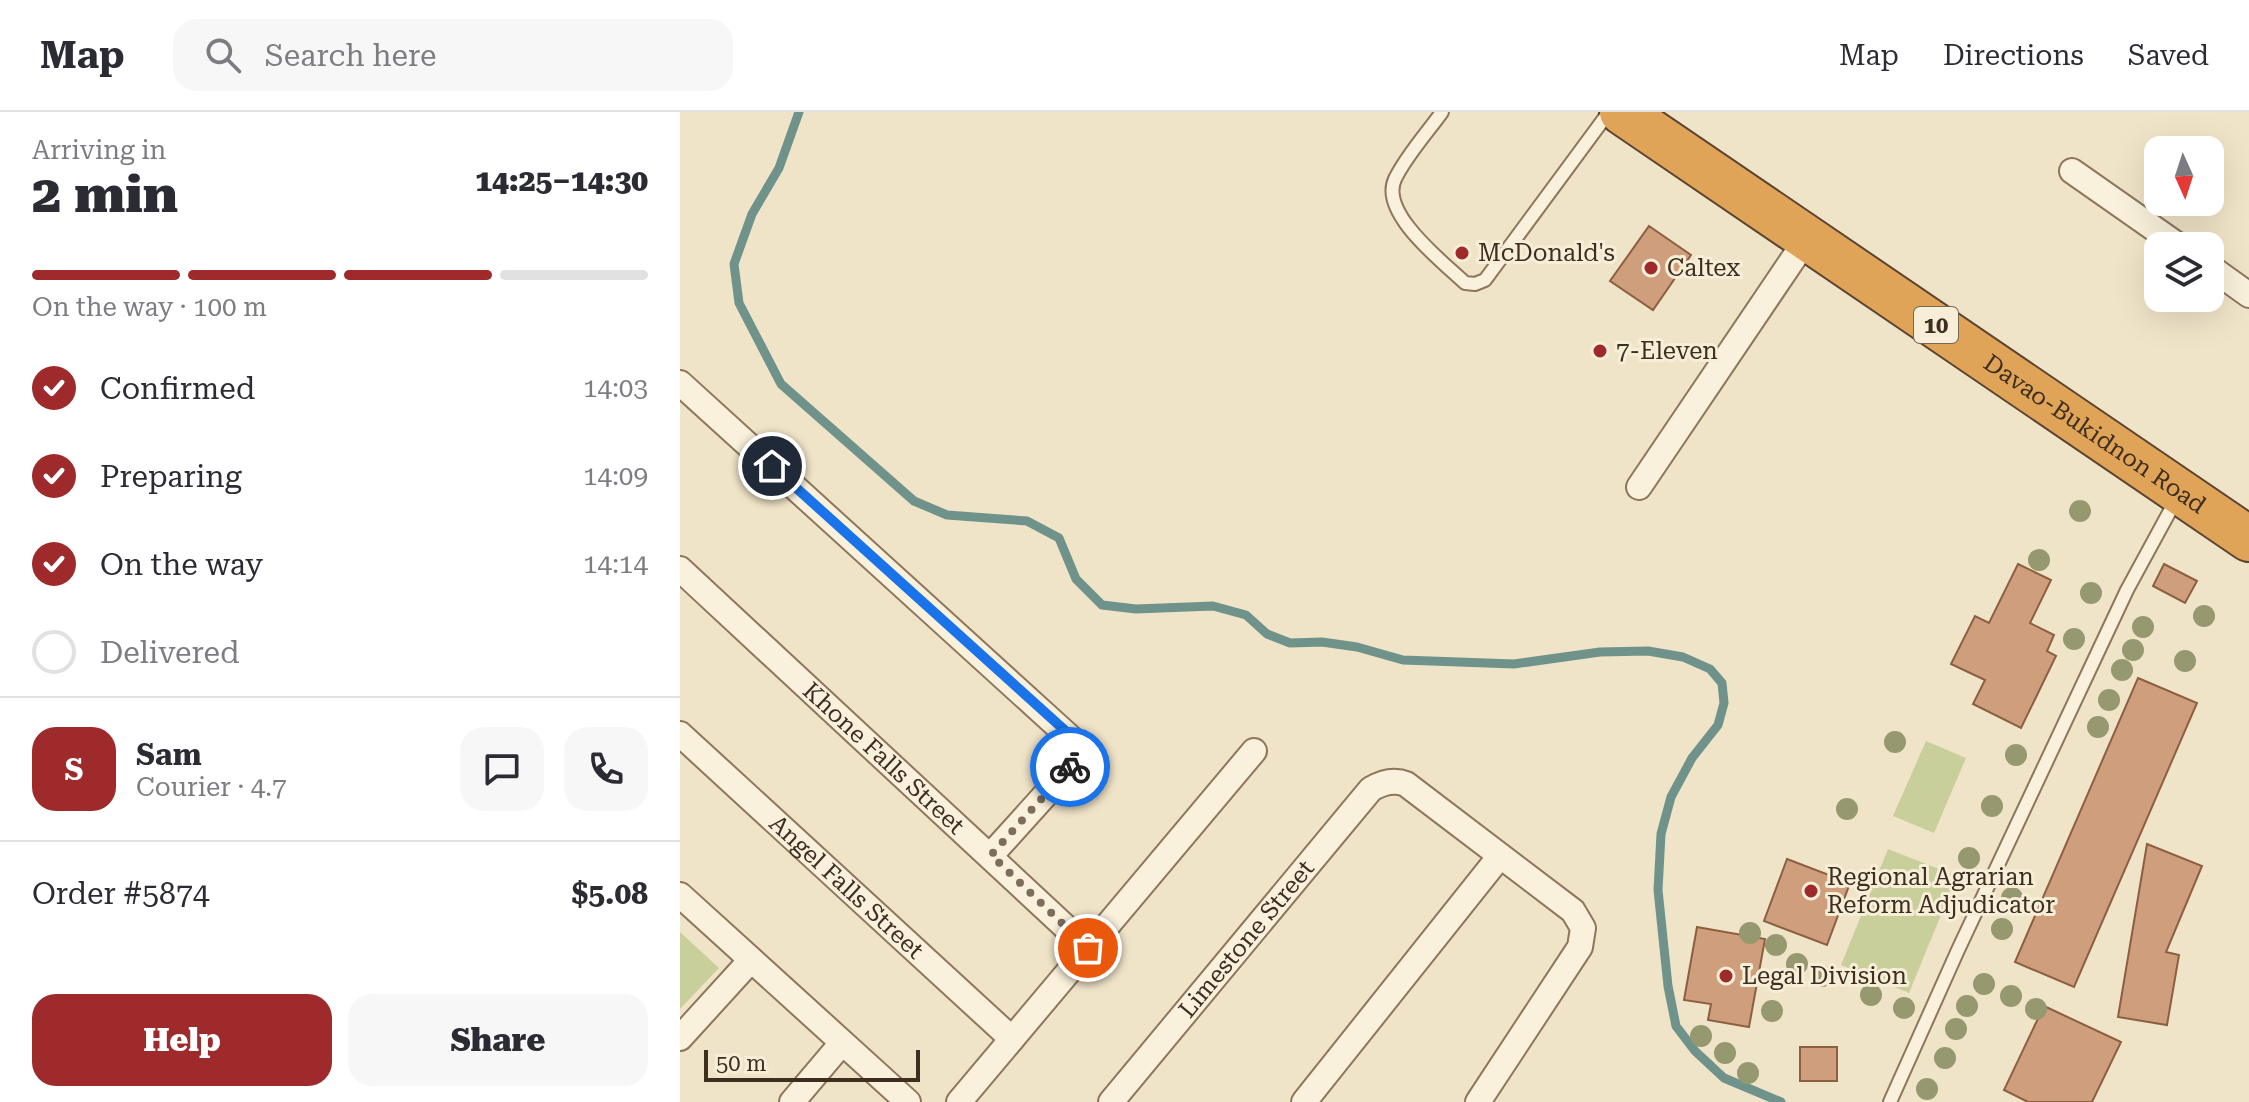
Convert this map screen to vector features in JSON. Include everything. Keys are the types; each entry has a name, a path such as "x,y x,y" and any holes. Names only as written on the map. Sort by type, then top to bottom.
{"highway":[{"name":"Davao-Bukidnon Road","path":"1622,112 2248,536"}],"street":[{"path":"2072,171 2159,232"},
{"path":"1639,487 1808,237"},
{"path":"2224,277 2249,295"},
{"path":"680,383 1075,742 1077,755 1074,763 991,855"},
{"name":"Khone Falls Street","path":"680,569 1088,948"},
{"name":"Angel Falls Street","path":"680,734 1012,1039"},
{"path":"959,1102 1254,751"},
{"name":"Limestone Street","path":"1111,1102 1371,789 1388,782 1406,784 1500,856"},
{"path":"1304,1102 1500,856 1573,911 1583,928 1580,947 1478,1102"},
{"path":"680,895 908,1102"},
{"path":"680,1038 751,960"},
{"path":"792,1102 842,1043"}],"lane":[{"path":"1442,112 1393,182 1395,204 1402,221 1465,283 1475,284 1485,280 1609,112"},
{"path":"1890,1102 2127,590 2181,492"}],"green space":[{"path":"1926,741 1966,758 1934,833 1893,816"},
{"path":"1888,849 1957,876 1909,993 1841,965"},
{"path":"680,932 719,968 680,1009"}],"building":[{"name":"Caltex","path":"1649,226 1691,255 1653,310 1610,281"},
{"path":"2018,564 2051,580 2030,623 2054,635 2047,651 2056,656 2021,728 1973,704 1985,680 1951,664 1975,616 1989,623"},
{"path":"2164,564 2197,581 2185,603 2153,586"},
{"path":"2138,678 2197,703 2074,987 2015,962"},
{"path":"2147,844 2202,866 2166,952 2179,955 2167,1025 2118,1017"},
{"path":"1787,859 1850,883 1827,945 1764,921"},
{"path":"1697,927 1765,939 1749,1027 1708,1020 1711,1004 1684,1000"},
{"path":"2044,1006 2121,1042 2092,1102 2028,1102 2004,1090"},
{"path":"1800,1047 1837,1047 1837,1081 1800,1081"}],"waterway":[{"path":"799,112 779,168 752,214 734,264 739,303 781,384 914,501 947,515 1027,521 1059,538 1076,579 1102,605 1136,609 1213,606 1246,615 1267,634 1290,643 1322,642 1357,647 1403,660 1514,664 1600,652 1648,651 1683,657 1710,669 1722,683 1724,703 1718,725 1692,758 1671,797 1661,834 1658,890 1668,986 1676,1026 1695,1051 1724,1078 1781,1102"}],"way so far":[{"path":"1070,767 991,855 1088,948"}],"place":[{"name":"McDonald's","path":"1462,253"},
{"name":"Caltex","path":"1651,268"},
{"name":"7-Eleven","path":"1600,351"},
{"name":"Regional Agrarian Reform Adjudicator","path":"1811,891"},
{"name":"Legal Division","path":"1726,976"}],"route":[{"path":"772,466 1070,735 1075,742 1077,755 1070,767"}]}
